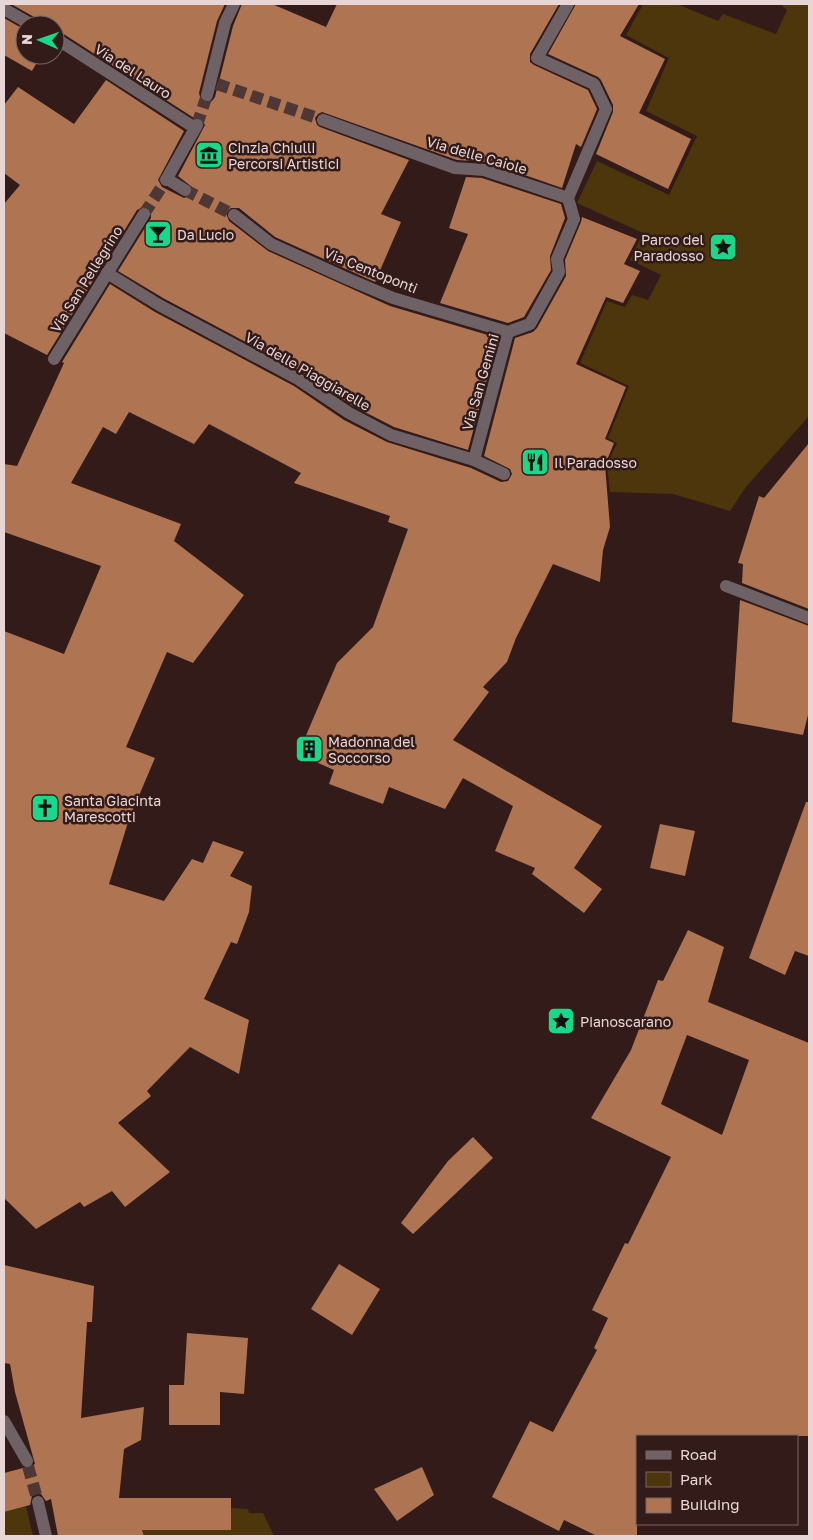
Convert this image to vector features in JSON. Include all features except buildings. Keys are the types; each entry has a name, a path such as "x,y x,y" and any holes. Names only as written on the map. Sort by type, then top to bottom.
{"street":[{"path":"207,95 214,83 225,23 234,4"},
{"path":"568,4 537,58 594,84 606,109 568,198"},
{"path":"4,9 15,15"},
{"name":"Via del Lauro","path":"65,44 196,127 166,180 185,190"},
{"name":"Via delle Caiole","path":"323,120 455,168 484,170 568,198"},
{"name":"Via San Gemini","path":"474,460 508,332 530,324 559,272 557,259 574,219 568,198"},
{"name":"Via San Pellegrino","path":"54,359 144,214"},
{"name":"Via Centoponti","path":"234,215 271,244 348,279 393,298 508,332"},
{"name":"Via delle Piaggiarelle","path":"107,273 159,305 298,379 349,413 383,431 474,460 504,474"},
{"path":"726,586 809,618"},
{"path":"4,1420 27,1462"},
{"path":"38,1502 46,1536"}],"green space":[{"name":"Parco del Paradosso","path":"643,4 677,4 718,21 723,14 776,34 787,10 780,4 809,4 809,416 746,487 730,511 673,494 610,492 607,465 617,443 608,438 629,386 580,363 607,301 625,307 632,295 648,300 661,275 630,260 643,233 577,203 597,161 669,195 697,136 646,111 669,58 626,35"},
{"path":"26,1506 33,1536 4,1536 4,1512"},
{"path":"231,1508 248,1509 249,1513 263,1513 274,1536 144,1536 142,1530 231,1530"}],"tunnel":[{"path":"217,84 323,120"},
{"path":"197,125 207,95"},
{"path":"144,214 166,180"},
{"path":"185,190 234,215"},
{"path":"28,1466 38,1502"}],"place":[{"name":"Cinzia Chiulli Percorsi Artistici","path":"209,155"},
{"name":"Da Lucio","path":"158,234"},
{"name":"Parco del Paradosso","path":"723,247"},
{"name":"Il Paradosso","path":"535,462"},
{"name":"Madonna del Soccorso","path":"309,749"},
{"name":"Santa Giacinta Marescotti","path":"45,808"},
{"name":"Pianoscarano","path":"561,1021"}]}
